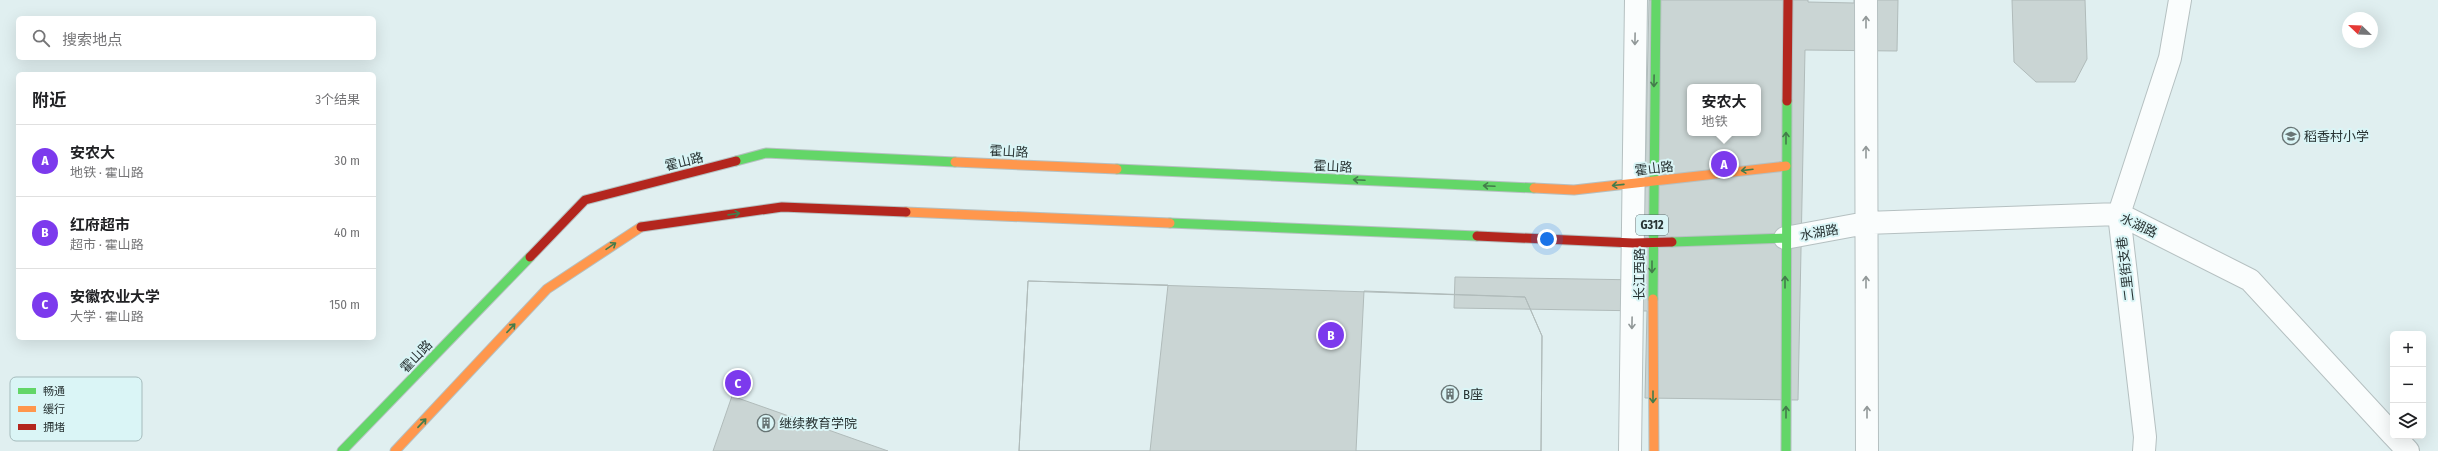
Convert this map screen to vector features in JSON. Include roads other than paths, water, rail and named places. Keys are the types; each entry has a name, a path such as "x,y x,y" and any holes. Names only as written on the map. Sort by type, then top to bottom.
{"main road":[{"path":"1643,182 1656,0"},
{"path":"1786,451 1785,238 1788,0"},
{"name":"霍山路","path":"342,451 585,200 766,153 1574,190 1786,166"},
{"path":"395,451 547,289 637,228 782,207 1642,244 1785,238"},
{"name":"长江西路","path":"1642,244 1654,451"}],"street":[{"path":"1630,451 1642,244 1643,182 1636,0"},
{"path":"1866,0 1867,451"},
{"name":"二里街支巷","path":"2144,451 2145,437 2119,214 2170,58 2180,0"},
{"name":"水湖路","path":"1785,238 1866,223 2119,214 2250,280 2390,433"},
{"name":"水湖路","path":"2396,439 2408,451"}],"place":[{"name":"稻香村小学","path":"2291,136"},
{"name":"安农大","path":"1724,164"},
{"name":"红府超市","path":"1331,335"},
{"name":"安徽农业大学","path":"738,383"},
{"name":"B座","path":"1450,394"},
{"name":"继续教育学院","path":"766,423"}]}
